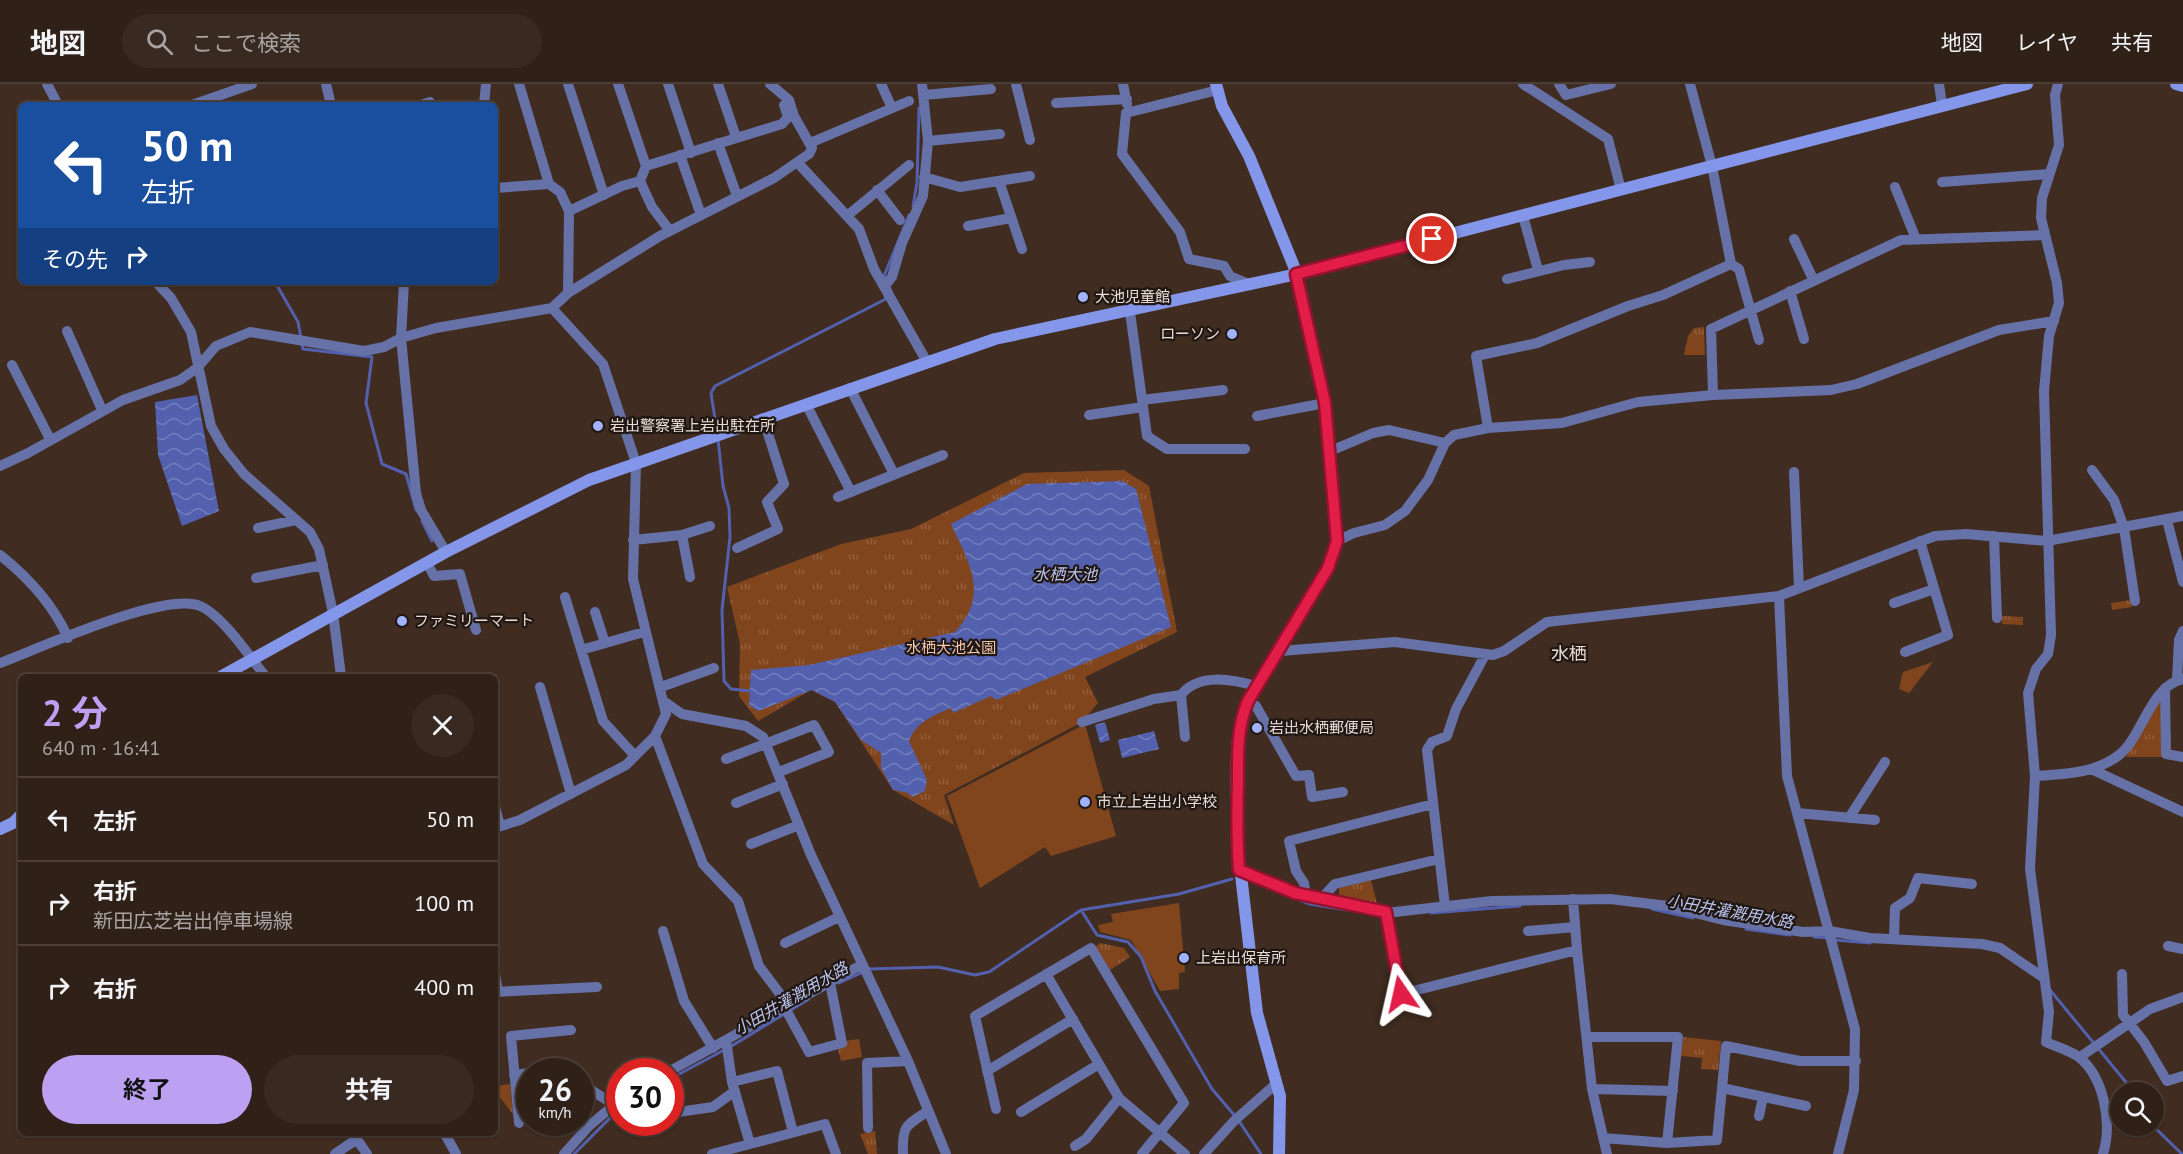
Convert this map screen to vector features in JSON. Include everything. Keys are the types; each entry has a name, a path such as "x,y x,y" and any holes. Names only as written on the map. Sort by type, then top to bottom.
{"street":[{"path":"47,84 56,102"},
{"path":"201,102 252,84"},
{"path":"326,84 330,102"},
{"path":"484,102 486,84"},
{"path":"519,84 549,184 560,192 569,211 568,293"},
{"path":"568,84 604,195"},
{"path":"618,84 646,166 640,181 652,207 670,231"},
{"path":"668,84 701,215"},
{"path":"718,84 736,137"},
{"path":"881,84 892,108"},
{"path":"1016,84 1030,140"},
{"path":"1123,84 1127,99 1122,154 1180,232 1189,258 1224,267 1230,276 1251,285"},
{"path":"1523,84 1608,139 1621,190"},
{"path":"1558,84 1566,95 1593,86 1611,84"},
{"path":"1690,84 1712,166 1731,264 1739,269 1759,340"},
{"path":"1939,84 1942,105"},
{"path":"226,674 427,562 563,492 636,463 763,418 995,339 1130,312 1296,274 2027,84"},
{"path":"2058,84 2055,95 2059,145 2042,198 2041,218 2058,283 2059,303 2049,336 2044,391 2051,635 2048,654 2036,669 2028,693 2035,776 2030,868 2049,1011 2046,1042 2080,1057 2095,1076 2108,1119 2108,1136 2103,1154"},
{"path":"2176,84 2183,86"},
{"path":"646,166 782,124 788,117 775,87"},
{"path":"2,462 50,440 102,410 180,380 197,368 216,346 250,332 364,351 384,347 401,338 436,328 552,308 568,293 670,231 798,163 809,154 812,148 789,100 775,87"},
{"path":"1126,113 1217,87 1222,106 1249,156 1296,274 1325,403 1337,541 1328,568 1248,701 1242,716 1238,746 1235,812 1239,870 1257,1013 1280,1096 1279,1154"},
{"path":"885,287 892,277 902,243 923,196 928,141 923,90 991,89"},
{"path":"1056,103 1127,99"},
{"path":"810,143 909,101"},
{"path":"928,141 1000,134"},
{"path":"718,143 737,196"},
{"path":"798,163 859,229 885,287 927,362"},
{"path":"848,215 909,165"},
{"path":"1942,182 2049,174"},
{"path":"924,177 960,187 1030,176"},
{"path":"569,211 640,181"},
{"path":"999,181 1022,249"},
{"path":"498,188 549,184"},
{"path":"1895,187 1916,239"},
{"path":"877,190 900,220"},
{"path":"1523,216 1538,270"},
{"path":"968,226 1011,218"},
{"path":"1713,395 1711,329 1813,279 1901,240 2045,235"},
{"path":"1794,239 1813,279"},
{"path":"1507,279 1538,270 1590,262"},
{"path":"1488,428 1476,356 1537,343 1628,306 1664,295 1731,264"},
{"path":"158,285 185,319 195,344 197,368 212,426 224,449 244,474 310,532 323,565 333,613 341,674"},
{"path":"404,285 401,338 416,493 421,510 446,552"},
{"path":"1790,291 1804,339"},
{"path":"498,827 520,820 626,765 655,736 666,714 661,687 644,632 633,579 636,463 603,364 552,308"},
{"path":"1130,312 1147,436 1167,449 1245,449"},
{"path":"1337,541 1354,533 1385,525 1405,511 1428,480 1445,443 1454,435 1488,428 1562,423 1638,402 1840,388 1857,384 1999,330 2054,321"},
{"path":"67,331 102,410"},
{"path":"12,365 50,440"},
{"path":"850,388 894,474"},
{"path":"1089,415 1223,390"},
{"path":"1257,416 1325,403"},
{"path":"806,404 851,492"},
{"path":"736,548 778,529 767,502 784,484 763,418"},
{"path":"1328,452 1373,433 1389,430 1445,443"},
{"path":"838,497 943,455"},
{"path":"2092,470 2114,500 2124,528 2135,601"},
{"path":"1794,472 1798,588"},
{"path":"1280,651 1395,642 1485,655 1504,651 1547,622 1779,596 1935,536 1966,534 2048,541 2183,516"},
{"path":"258,528 296,520"},
{"path":"2167,520 2183,582"},
{"path":"633,540 682,535 710,526"},
{"path":"682,535 690,577"},
{"path":"1994,536 1997,618"},
{"path":"1905,652 1948,635 1920,541"},
{"path":"0,555 43,596 57,614 68,638"},
{"path":"427,562 434,576 460,574 476,630"},
{"path":"256,578 323,565"},
{"path":"1894,603 1934,589"},
{"path":"1779,596 1787,776 1855,1029 1854,1090 1838,1154"},
{"path":"565,597 603,721 635,756"},
{"path":"0,663 137,610 181,602 201,606 214,615 263,674"},
{"path":"595,612 605,643"},
{"path":"581,650 644,632"},
{"path":"2035,776 2091,770 2120,754 2165,688 2180,680 2179,640 2183,632"},
{"path":"1444,906 1427,750 1432,742 1447,736 1456,709 1485,655"},
{"path":"661,687 714,668"},
{"path":"1082,722 1154,699 1181,695 1190,684 1208,680 1239,681 1256,686"},
{"path":"540,687 571,794"},
{"path":"2165,688 2166,754 2183,757"},
{"path":"1181,695 1185,737"},
{"path":"1248,701 1256,706 1296,776 1309,775 1312,797 1343,792"},
{"path":"665,702 682,714 746,726 764,737 839,917 908,1061 946,1154"},
{"path":"726,759 814,725 828,753 779,772"},
{"path":"655,736 703,864 738,901 759,966 809,1052 842,1043 831,986"},
{"path":"1849,818 1885,762"},
{"path":"2091,770 2183,812"},
{"path":"736,803 783,784"},
{"path":"1306,896 1304,883 1296,871 1289,841 1433,804"},
{"path":"1797,813 1875,820"},
{"path":"0,829 13,824 18,818"},
{"path":"750,844 799,825"},
{"path":"1321,899 1335,884 1439,859"},
{"path":"1239,870 1306,896 1386,917 1444,906 1492,901 1574,902 1610,899 1668,906 1723,920 1803,932 1829,931 1870,938 1982,944 2000,948 2043,978"},
{"path":"1894,938 1895,908 1910,898 1918,878 1972,884"},
{"path":"1574,902 1592,1089 1607,1154"},
{"path":"785,943 839,917"},
{"path":"1386,917 1401,994 1577,950"},
{"path":"1528,931 1575,927"},
{"path":"663,931 684,1001 713,1048"},
{"path":"2168,946 2183,949"},
{"path":"996,1109 975,1016 1091,948 1184,1103 1142,1154"},
{"path":"684,1064 864,970"},
{"path":"1046,974 1119,1098 1185,1154"},
{"path":"2122,974 2123,1015 2168,1081 2183,1076"},
{"path":"498,992 597,987"},
{"path":"2080,1057 2128,1022 2156,1006 2183,998"},
{"path":"987,1071 1073,1019"},
{"path":"516,1094 511,1036 571,1030"},
{"path":"1587,1037 1678,1037 1667,1143"},
{"path":"726,1040 734,1087 750,1144"},
{"path":"1603,1138 1667,1143 1718,1140 1726,1046 1800,1061 1856,1061"},
{"path":"868,1128 867,1063 908,1061"},
{"path":"1021,1112 1099,1064"},
{"path":"684,1111 713,1107 734,1087 777,1071 793,1132"},
{"path":"1204,1154 1234,1121 1277,1083"},
{"path":"1722,1088 1806,1106"},
{"path":"1592,1089 1672,1091"},
{"path":"1759,1116 1763,1097"},
{"path":"1075,1146 1086,1139 1119,1098"},
{"path":"903,1154 903,1132 907,1125 928,1111"},
{"path":"564,1154 606,1112"},
{"path":"712,1154 825,1124 836,1154"},
{"path":"335,1154 354,1136 367,1154"},
{"path":"446,1136 456,1154"}],"green space":[{"path":"1704,327 1705,355 1684,355 1688,336 1694,328"},
{"name":"水栖大池公園","path":"1124,470 1149,486 1177,632 1085,677 1098,703 1082,722 944,795 954,825 893,790 835,702 811,690 758,721 739,696 740,644 727,587 841,544 911,529 1024,473"},
{"path":"2131,600 2132,607 2112,610 2111,603"},
{"path":"2002,616 2023,617 2023,625 2002,624"},
{"path":"1933,662 1909,693 1899,689 1903,672"},
{"path":"2161,699 2162,757 2126,757"},
{"path":"1085,724 1116,836 1051,856 1045,847 980,888 947,796"},
{"path":"1371,880 1377,904 1339,897 1339,888"},
{"path":"1179,903 1185,972 1179,973 1179,989 1160,991 1131,940 1100,932 1098,925 1113,922 1111,914"},
{"path":"1100,943 1124,948 1130,957 1110,970 1095,947"},
{"path":"1683,1037 1721,1041 1718,1070 1701,1069 1702,1058 1681,1056"},
{"path":"859,1039 862,1057 841,1061 838,1049 846,1047 845,1041"},
{"path":"510,1084 513,1114 498,1095 498,1086"},
{"path":"875,1131 877,1154 868,1154 860,1134"}],"water":[{"path":"197,395 219,511 182,526 158,455 155,402"},
{"name":"水栖大池","path":"1122,481 1136,489 1171,627 996,700 991,696 953,713 951,708 926,720 916,729 909,741 927,780 925,791 912,797 908,793 893,790 881,768 881,753 861,740 835,702 812,690 758,711 749,705 751,670 809,665 955,632 966,618 972,605 974,591 969,565 951,524 1027,484"},
{"path":"1105,722 1110,740 1100,743 1095,725"},
{"path":"1154,731 1159,749 1122,758 1118,740"}],"waterway":[{"path":"913,206 917,183 919,108"},
{"path":"891,291 884,276 909,215"},
{"path":"277,285 298,322 303,349 372,357 366,403 382,464 406,474 416,510"},
{"path":"717,432 711,393 715,386 884,300 887,296"},
{"path":"718,439 723,486 729,508 730,537 722,610 724,681 731,689 750,691"},
{"path":"422,521 432,541"},
{"name":"小田井灌漑用水路","path":"869,969 938,967 975,975 989,972 1081,910 1179,894 1232,879"},
{"name":"小田井灌漑用水路","path":"1295,898 1310,904 1347,910"},
{"name":"小田井灌漑用水路","path":"1431,913 1520,906"},
{"name":"小田井灌漑用水路","path":"1652,909 1693,918"},
{"path":"1081,910 1097,935 1128,942 1141,957 1155,991 1212,1089 1235,1116"},
{"name":"小田井灌漑用水路","path":"1746,929 1790,935"},
{"name":"小田井灌漑用水路","path":"1814,937 1829,938"},
{"name":"小田井灌漑用水路","path":"1835,940 1870,943"},
{"name":"小田井灌漑用水路","path":"839,983 863,972"},
{"name":"小田井灌漑用水路","path":"2050,990 2126,1082"},
{"name":"小田井灌漑用水路","path":"730,1047 809,999"},
{"name":"小田井灌漑用水路","path":"684,1071 724,1050"},
{"path":"1239,1121 1261,1154"},
{"name":"小田井灌漑用水路","path":"574,1154 606,1122"},
{"name":"小田井灌漑用水路","path":"2163,1136 2182,1154"}],"place":[{"name":"大池児童館","path":"1083,297"},
{"name":"ローソン","path":"1232,334"},
{"name":"岩出警察署上岩出駐在所","path":"598,426"},
{"name":"ファミリーマート","path":"402,621"},
{"name":"岩出水栖郵便局","path":"1257,728"},
{"name":"市立上岩出小学校","path":"1085,802"},
{"name":"上岩出保育所","path":"1184,958"}],"district":[{"name":"水栖","path":"1569,654"}],"route":[{"path":"1401,994 1386,912 1295,893 1239,870 1235,812 1238,746 1242,716 1256,686 1280,651 1336,550 1325,403 1296,274 1432,239"}]}
